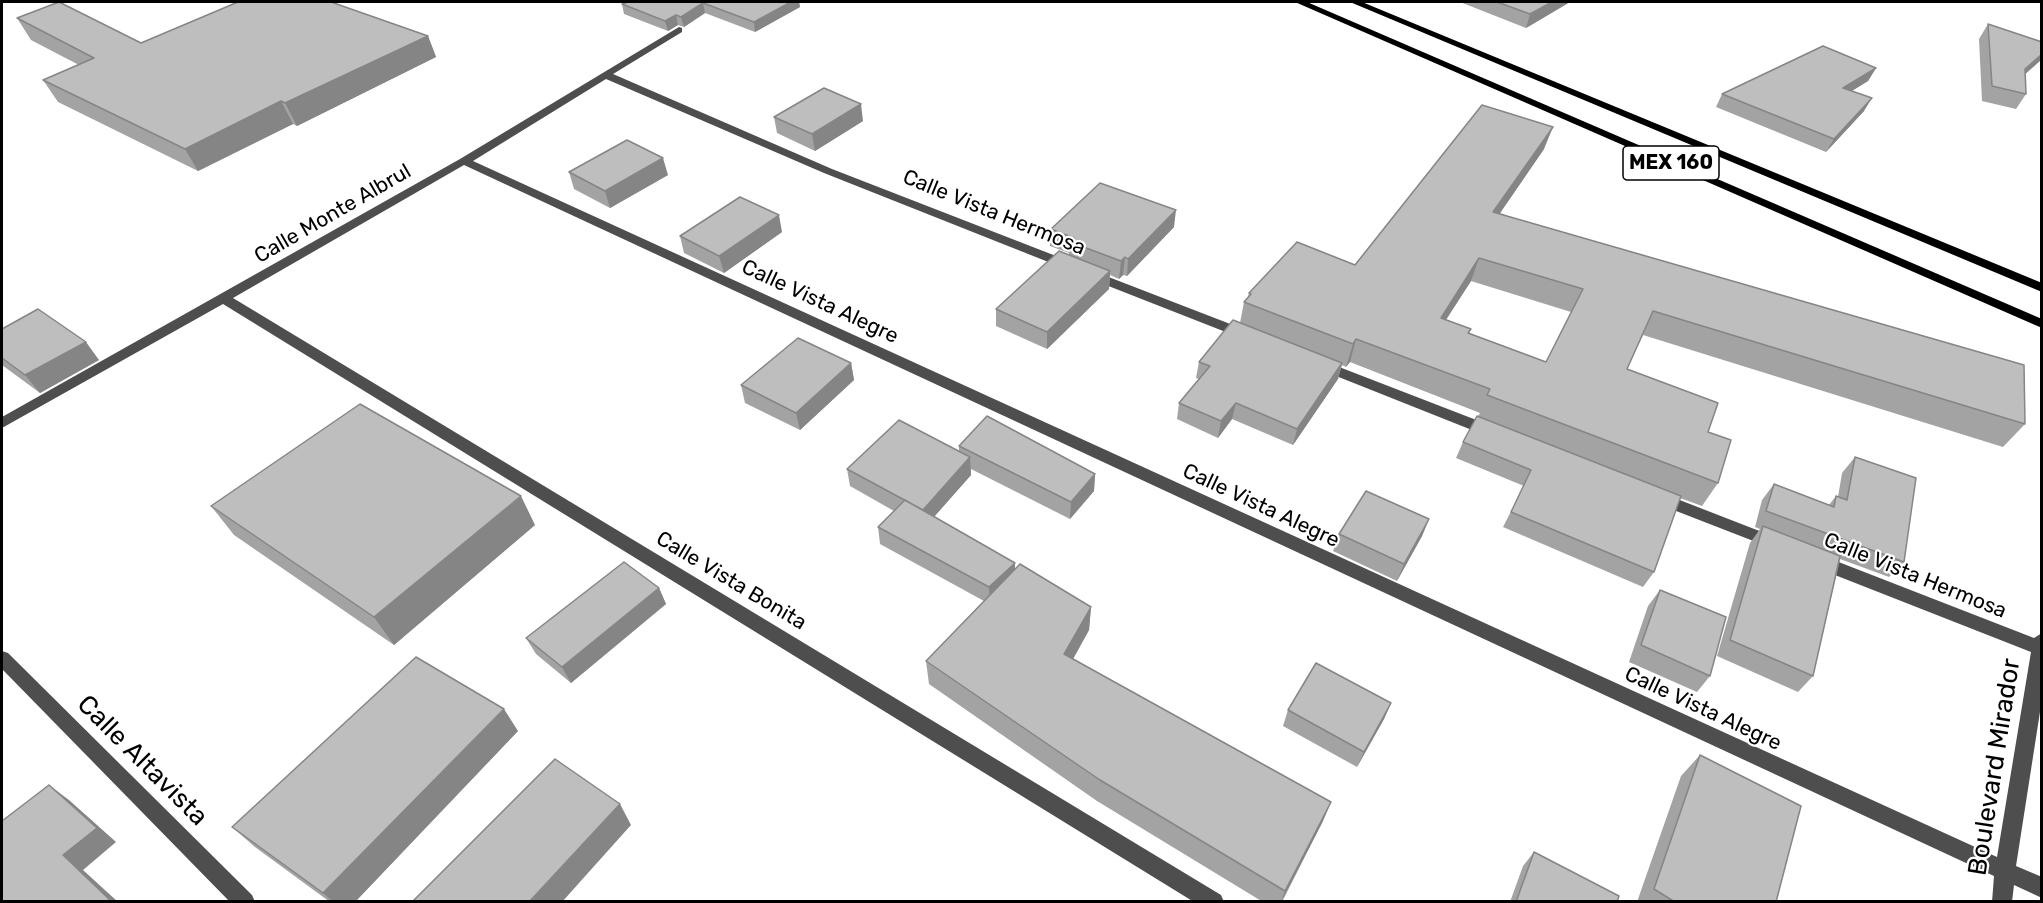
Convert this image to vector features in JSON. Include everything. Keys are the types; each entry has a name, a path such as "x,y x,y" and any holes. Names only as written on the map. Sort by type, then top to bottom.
{"main road":[{"name":"MEX 160","path":"1300,2 2042,324"},
{"name":"MEX 160","path":"1355,2 2042,288"}],"street":[{"name":"Calle Monte Albrul","path":"2,423 225,299 464,161 679,30"},
{"name":"Calle Vista Hermosa","path":"606,75 828,171 1262,341"},
{"name":"Calle Vista Alegre","path":"464,161 2042,888"},
{"name":"Calle Vista Bonita","path":"225,299 1214,902"},
{"path":"1306,359 1506,438"},
{"path":"1651,495 1784,547"},
{"name":"Calle Vista Hermosa","path":"1806,556 2041,646"},
{"name":"Boulevard Mirador","path":"2002,902 2005,870 2041,646"},
{"name":"Calle Altavista","path":"2,658 245,902"}],"building":[{"path":"59,2 141,43 238,2 331,2 428,36 285,103 281,101 185,149 43,80 94,58 17,18"},
{"path":"628,2 791,2 754,22 703,3 681,17 676,15 665,21 622,4"},
{"path":"1497,2 1552,2 1530,14"},
{"path":"1988,24 2042,42 2042,54 2025,69 2026,94 1992,86"},
{"path":"1823,46 1876,68 1843,88 1872,98 1834,139 1722,94"},
{"path":"824,88 861,104 812,134 774,117"},
{"path":"1482,105 1553,127 1493,212 2024,365 2025,424 1653,311 1627,369 1718,403 1708,432 1731,440 1718,483 1487,395 1490,389 1356,339 1353,344 1244,302 1251,294 1249,293 1297,242 1355,265","holes":["1479,258 1583,289 1546,362 1468,333 1471,329 1441,318"]},
{"path":"627,140 663,158 605,191 569,172"},
{"path":"1100,183 1176,210 1128,259 1125,257 1121,261 1070,242 1074,238 1051,229"},
{"path":"740,197 779,215 719,256 680,236"},
{"path":"1059,251 1110,271 1047,332 996,309"},
{"path":"38,309 86,342 25,375 2,358 2,329"},
{"path":"1233,320 1342,363 1297,429 1236,403 1221,421 1179,403 1210,366 1199,362"},
{"path":"798,338 851,363 796,413 741,385"},
{"path":"360,404 521,496 374,617 211,506"},
{"path":"987,416 1095,474 1071,502 959,446"},
{"path":"1477,416 1681,496 1654,572 1511,512 1531,470 1463,442"},
{"path":"899,420 970,457 923,510 847,469"},
{"path":"1855,457 1916,478 1904,562 1766,511 1774,484 1834,507 1836,496 1847,500"},
{"path":"1366,491 1429,519 1404,564 1339,534"},
{"path":"905,500 1015,563 989,587 878,527"},
{"path":"1763,526 1840,556 1813,676 1730,640"},
{"path":"624,562 659,588 562,667 526,638"},
{"path":"1020,564 1091,607 1064,654 1331,802 1285,891 1100,780 926,661"},
{"path":"1660,590 1726,617 1710,676 1641,645"},
{"path":"416,657 504,709 323,893 232,827"},
{"path":"1316,663 1391,703 1364,752 1288,710"},
{"path":"1700,755 1801,806 1776,902 1675,902 1654,889"},
{"path":"555,759 620,804 529,902 412,902"},
{"path":"49,785 97,828 63,855 112,902 2,902 2,821"},
{"path":"1534,852 1619,896 1617,902 1516,902"}]}
